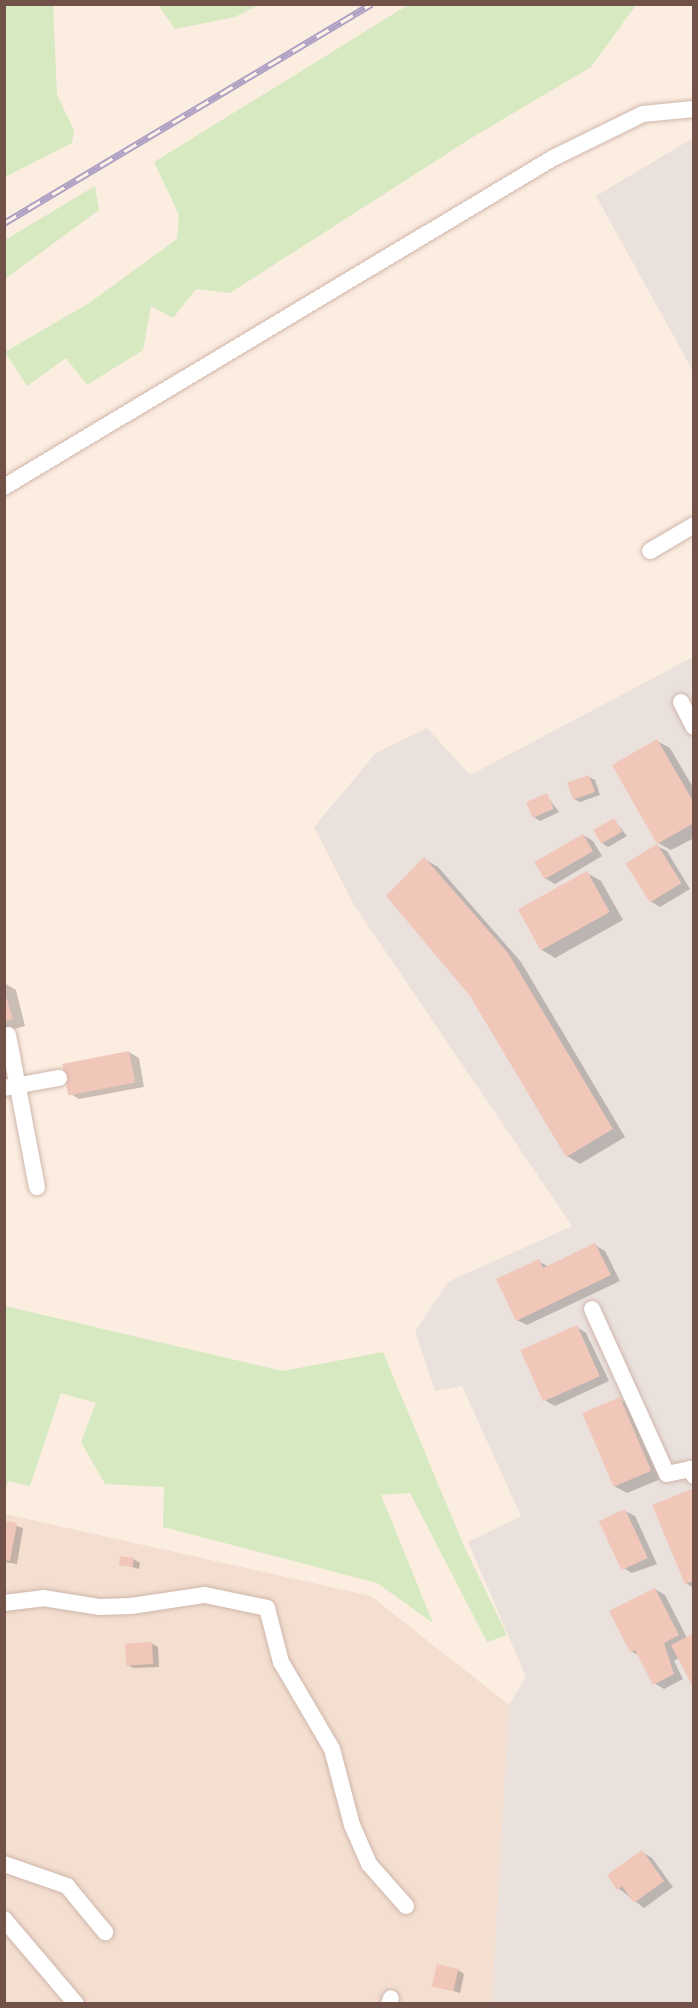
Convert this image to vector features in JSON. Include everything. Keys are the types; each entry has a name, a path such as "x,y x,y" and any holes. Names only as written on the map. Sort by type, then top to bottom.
{"street":[{"path":"4,487 553,158 643,114 693,109"},
{"path":"650,550 693,525"},
{"path":"681,702 693,727"},
{"path":"8,1035 12,1087 37,1187"},
{"path":"12,1087 59,1078"},
{"path":"592,1309 667,1474 690,1469 693,1476"},
{"path":"4,1603 43,1598 100,1607 131,1606 206,1595 267,1608 281,1662 332,1749 352,1825 369,1864 406,1905"},
{"path":"4,1864 67,1886 105,1932"},
{"path":"4,1919 76,2004"}],"shaded area":[{"path":"693,138 693,371 596,196"},
{"path":"693,657 693,2003 492,2003 509,1705 526,1677 468,1542 521,1516 462,1386 435,1391 415,1331 448,1282 572,1226 354,905 314,827 376,753 427,728 470,775"},
{"path":"5,1514 371,1596 509,1705 492,2003 5,2004"}],"green space":[{"path":"5,4 53,5 57,95 74,130 72,143 5,177"},
{"path":"158,5 259,5 235,17 175,29"},
{"path":"408,5 636,5 591,67 473,137 230,293 196,289 173,318 151,306 143,350 87,385 66,358 27,386 5,352 89,303 177,239 179,215 154,162"},
{"path":"95,186 99,210 5,279 5,240"},
{"path":"5,1306 283,1371 383,1352 464,1546 507,1635 487,1642 410,1493 381,1495 433,1623 377,1583 163,1527 164,1487 105,1484 81,1442 96,1403 61,1393 30,1486 8,1481 5,1492"}],"building":[{"path":"657,739 694,803 694,823 657,844 612,765"},
{"path":"589,775 595,792 573,800 567,782"},
{"path":"547,793 554,809 533,818 526,802"},
{"path":"614,818 622,832 601,844 593,830"},
{"path":"583,834 593,851 545,879 535,862"},
{"path":"657,844 681,883 650,903 626,864"},
{"path":"424,857 508,953 613,1129 566,1157 470,996 386,896"},
{"path":"587,871 610,912 541,950 518,909"},
{"path":"4,990 13,1019 4,1021"},
{"path":"129,1051 135,1082 68,1095 62,1064"},
{"path":"595,1243 611,1275 516,1321 496,1279 539,1259 543,1268"},
{"path":"577,1325 600,1376 543,1401 520,1350"},
{"path":"620,1397 651,1471 614,1487 582,1413"},
{"path":"694,1488 694,1581 685,1584 652,1505"},
{"path":"625,1509 648,1558 622,1570 599,1521"},
{"path":"5,1521 17,1523 10,1561 5,1560"},
{"path":"120,1556 134,1558 133,1567 119,1565"},
{"path":"655,1588 679,1635 664,1643 674,1674 653,1685 635,1650 630,1652 609,1611"},
{"path":"694,1633 694,1689 671,1645"},
{"path":"152,1642 153,1664 126,1665 125,1643"},
{"path":"642,1850 664,1881 634,1903 622,1886 617,1890 607,1875"},
{"path":"437,1964 458,1969 453,1991 432,1986"}],"railway":[{"path":"4,223 372,4"}]}
